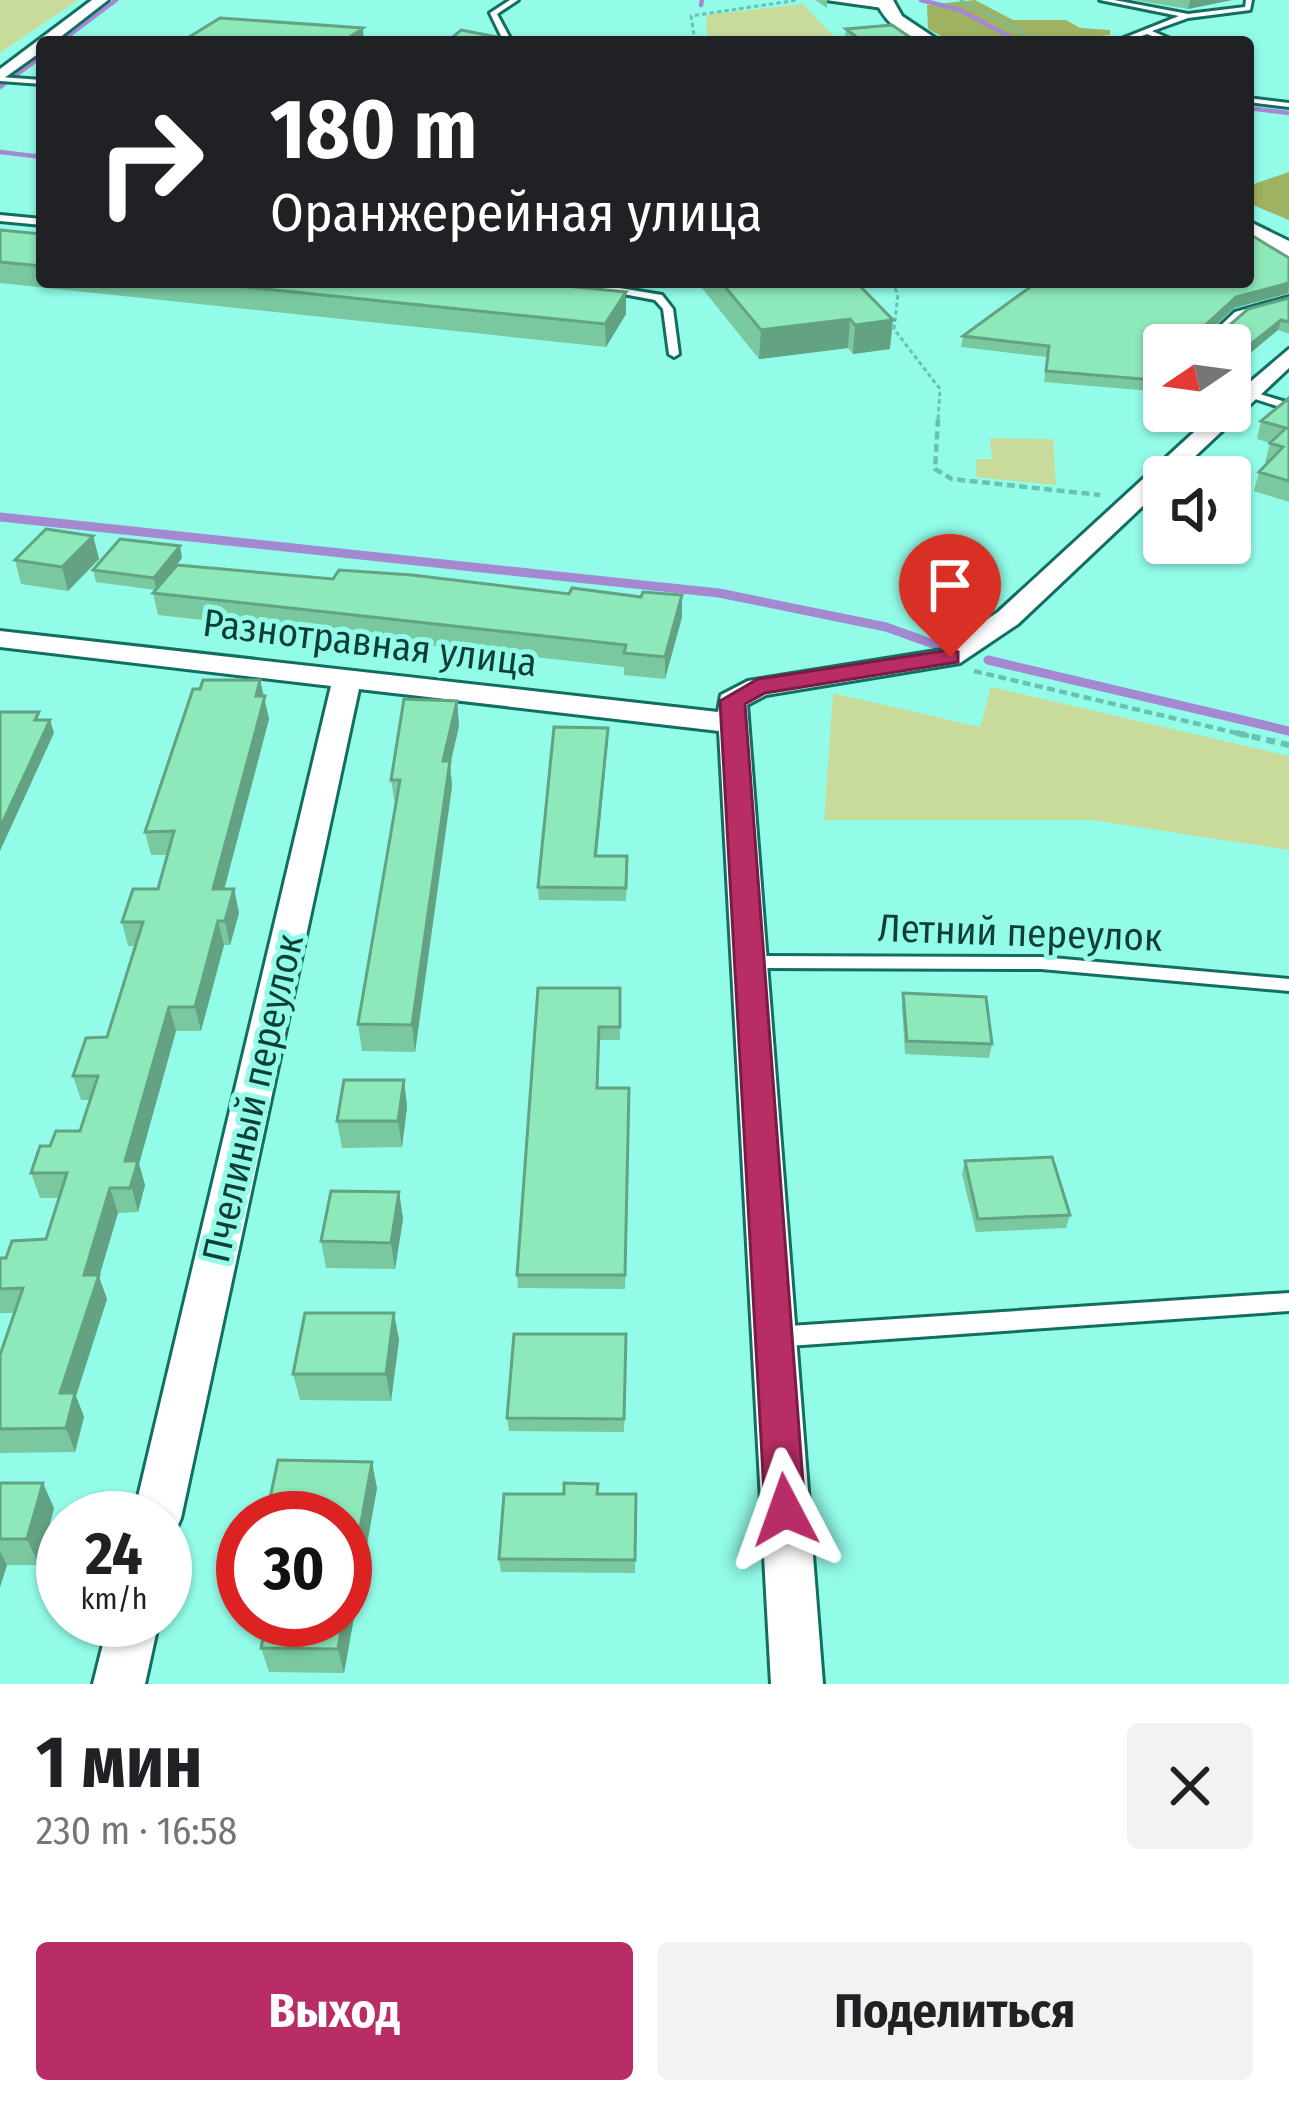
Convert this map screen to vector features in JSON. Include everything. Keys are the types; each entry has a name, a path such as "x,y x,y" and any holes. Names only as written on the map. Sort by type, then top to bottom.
{"main road":[{"path":"883,2 924,36"},
{"path":"1254,233 1289,252"}],"street":[{"path":"53,36 100,0"},
{"path":"833,0 883,2"},
{"path":"0,77 36,49"},
{"path":"1251,393 1289,356"},
{"path":"797,1684 732,701 743,691 950,657 1008,618 1210,432"},
{"name":"Разнотравная улица","path":"0,639 730,723"},
{"name":"Пчелиный переулок","path":"163,1491 346,679"},
{"path":"119,1684 128,1647"}],"lane":[{"path":"505,36 493,13 515,0"},
{"path":"1103,0 1188,16 1235,15 1248,9 1249,0"},
{"path":"1139,36 1188,16"},
{"path":"1150,33 1158,36"},
{"path":"0,77 36,81"},
{"path":"1254,101 1289,105"},
{"path":"0,218 36,222"},
{"path":"602,288 658,297 668,309 674,354"},
{"path":"1228,324 1239,314 1289,300"},
{"path":"1251,394 1289,407"},
{"name":"Летний переулок","path":"748,962 1041,963 1289,985"},
{"path":"773,1337 1289,1302"}],"path":[{"path":"694,36 691,16 798,0"},
{"path":"960,0 1029,36"},
{"path":"894,288 894,328 940,389 935,469 952,478 1138,500"},
{"path":"950,657 978,673 1289,745"}],"green space":[{"path":"0,0 78,0 0,53"},
{"path":"975,0 1013,20 1066,20 1080,28 1110,30 1110,35 943,36 928,29 927,5"},
{"path":"803,4 833,36 709,36 707,15"},
{"path":"1289,172 1289,220 1254,205 1254,184"},
{"path":"990,438 1053,439 1056,485 976,477 976,459 992,459"},
{"path":"991,687 1289,756 1289,850 1092,820 824,820 833,693 980,727"}],"building":[{"path":"220,18 363,28 352,36 191,36"},
{"path":"892,25 908,36 855,36 846,29"},
{"path":"461,30 492,36 454,36"},
{"path":"0,230 36,233 36,265 0,262"},
{"path":"1254,237 1289,258 1289,283 1236,297 1207,324 1143,324 1143,379 1046,371 1049,346 963,336 1029,288 1254,288"},
{"path":"255,288 626,292 605,324"},
{"path":"726,288 862,288 893,320 855,325 850,319 761,330"},
{"path":"1289,298 1289,322 1281,320 1251,344 1251,324 1231,324 1248,309"},
{"path":"1289,398 1289,481 1259,472 1283,447 1270,443 1286,428 1261,421"},
{"path":"46,529 93,536 62,567 15,560"},
{"path":"120,539 180,546 154,578 93,570"},
{"path":"177,565 333,579 339,570 412,575 569,594 572,588 641,597 643,592 682,595 665,657 624,653 626,645 153,593"},
{"path":"203,680 260,680 256,696 265,696 213,889 234,889 225,921 218,921 195,1007 169,1007 125,1161 138,1161 130,1188 110,1188 84,1275 99,1275 60,1393 75,1393 66,1428 0,1429 0,1355 23,1288 0,1289 0,1258 6,1258 12,1241 46,1239 67,1173 31,1173 40,1146 50,1146 56,1131 80,1131 98,1076 73,1076 86,1038 107,1037 143,922 122,922 133,889 158,889 174,831 145,832 193,689 200,689"},
{"path":"404,699 457,701 443,761 450,761 412,1025 358,1024 400,780 391,780"},
{"path":"0,712 39,712 35,720 50,720 0,828"},
{"path":"554,727 608,728 595,856 627,856 626,888 538,887"},
{"path":"538,988 620,988 620,1027 599,1027 597,1088 629,1088 625,1275 517,1275"},
{"path":"903,993 986,997 992,1044 907,1041"},
{"path":"344,1080 404,1080 398,1121 337,1121"},
{"path":"1052,1157 1070,1215 978,1219 965,1161"},
{"path":"331,1191 399,1192 391,1243 321,1241"},
{"path":"305,1313 394,1313 386,1374 293,1374"},
{"path":"514,1334 626,1334 624,1419 507,1418"},
{"path":"278,1460 372,1462 367,1491 272,1491"},
{"path":"0,1483 43,1483 36,1491 27,1539 0,1539"},
{"path":"564,1483 598,1484 597,1494 636,1494 635,1560 499,1559 504,1494 564,1494"},
{"path":"261,1647 338,1647 338,1649"}],"waterway":[{"path":"68,36 116,0"},
{"path":"701,5 702,0"},
{"path":"921,0 960,10 1009,36"},
{"path":"16,75 36,60"},
{"path":"0,87 4,84"},
{"path":"1254,109 1289,113"},
{"path":"0,152 36,156"},
{"path":"0,517 719,593 886,627 936,645"},
{"path":"988,660 1289,731"}],"route":[{"path":"785,1510 732,701 758,687 950,657"}]}
